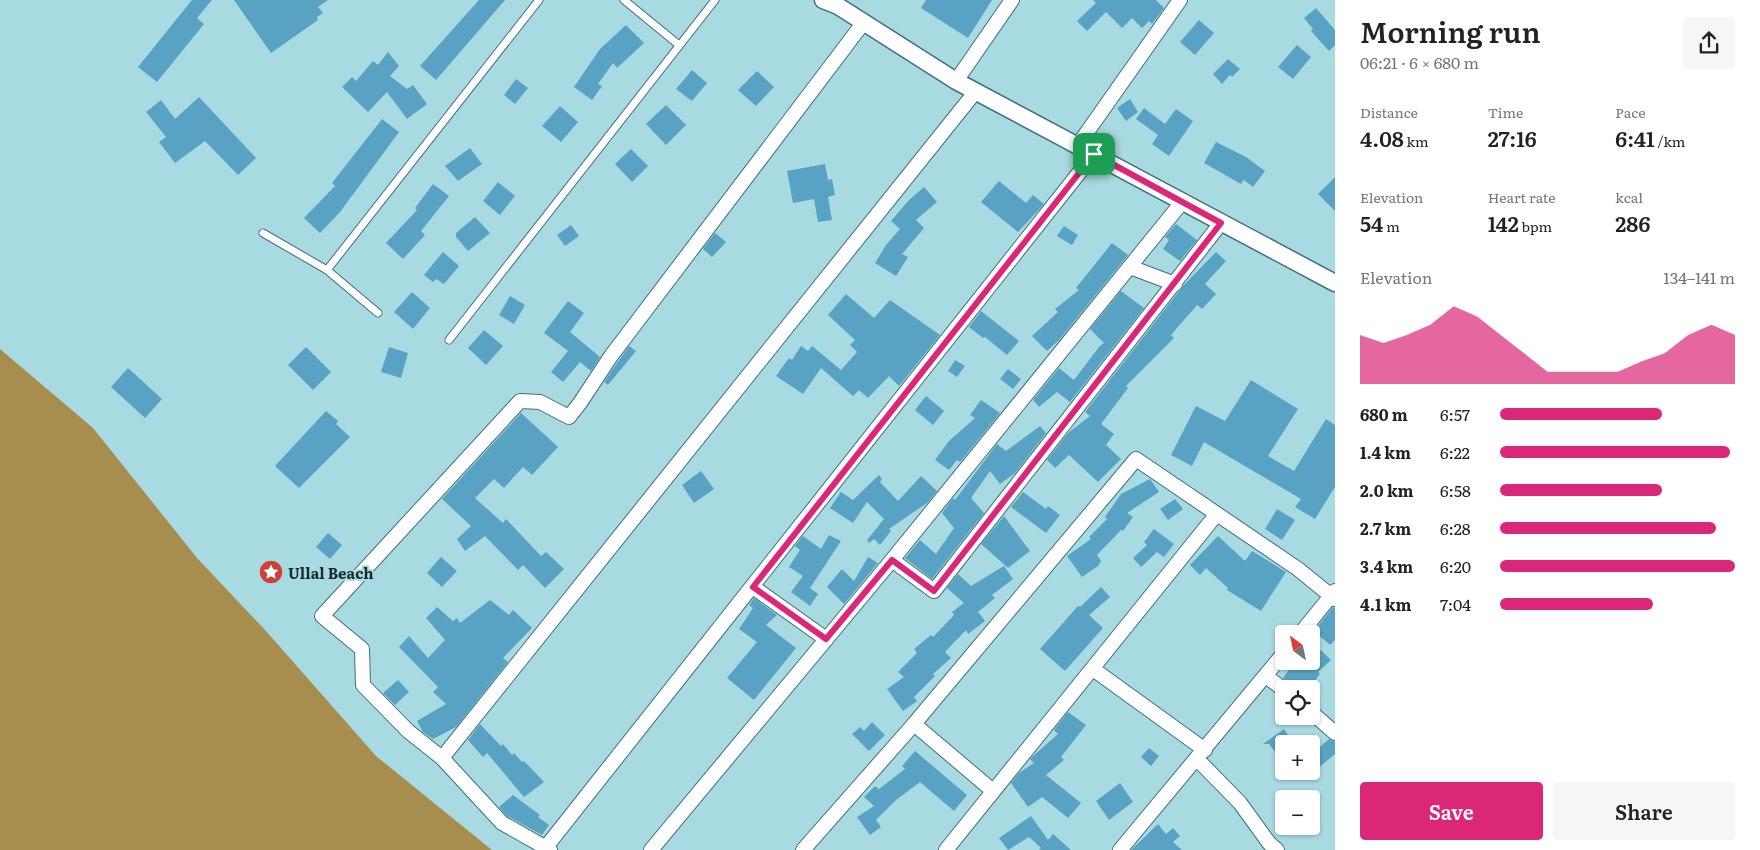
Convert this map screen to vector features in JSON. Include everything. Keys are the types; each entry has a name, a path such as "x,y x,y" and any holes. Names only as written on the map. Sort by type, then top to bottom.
{"street":[{"path":"823,0 841,3 864,22 956,80 1335,283"},
{"path":"956,80 1012,0"},
{"path":"1078,145 1180,0"},
{"path":"864,22 611,356 580,404 569,417 540,402 520,401 322,616 362,650 363,685 408,731 442,758 502,822 548,848 1094,154"},
{"path":"442,758 976,91"},
{"path":"651,850 892,560 1183,201"},
{"path":"892,560 934,591 1221,223"},
{"path":"1130,267 1175,284"},
{"path":"803,850 914,724 1136,459 1334,595 1308,625"},
{"path":"946,850 1216,515"},
{"path":"753,587 826,639"},
{"path":"1120,850 1275,664"},
{"path":"1093,669 1201,755 1240,803 1269,843 1277,850"},
{"path":"1266,676 1275,683"},
{"path":"1320,720 1335,734"},
{"path":"914,724 993,791"}],"lane":[{"path":"327,270 539,0"},
{"path":"624,0 679,45"},
{"path":"449,340 715,0"},
{"path":"263,233 327,270 378,313"}],"shaded area":[{"path":"0,349 93,428 197,558 266,631 376,756 492,850 0,850"}],"building":[{"path":"192,0 212,0 197,18 204,24 157,82 138,67"},
{"path":"234,0 328,0 318,7 323,13 317,17 318,20 271,53"},
{"path":"479,0 505,0 436,80 420,66"},
{"path":"926,0 992,0 968,38 921,8"},
{"path":"1093,0 1156,0 1164,8 1152,24 1149,21 1142,28 1132,18 1122,28 1106,12 1087,31 1077,21 1096,3"},
{"path":"1316,8 1335,30 1335,45 1329,51 1311,31 1313,29 1304,18"},
{"path":"1199,20 1214,33 1195,55 1180,42"},
{"path":"626,25 644,43 617,68 613,63 598,84 602,86 592,100 574,87 600,49"},
{"path":"1297,45 1311,57 1293,79 1278,67"},
{"path":"388,52 399,66 390,76 407,89 413,85 427,104 407,119 387,92 368,112 342,87 352,77 356,81 373,61 378,65"},
{"path":"1228,59 1240,69 1232,77 1230,75 1222,84 1213,74"},
{"path":"692,70 707,83 692,101 676,89"},
{"path":"757,71 774,87 756,106 738,90"},
{"path":"516,79 528,88 515,104 504,95"},
{"path":"199,97 256,158 238,175 205,141 175,163 159,142 166,137 146,112 161,100 175,119"},
{"path":"1130,99 1138,112 1126,121 1117,108"},
{"path":"666,105 686,125 666,145 646,124"},
{"path":"560,106 578,122 561,142 542,126"},
{"path":"1144,108 1165,124 1176,109 1193,121 1169,156 1152,144 1158,135 1136,119"},
{"path":"382,119 399,132 340,212 320,233 304,218 335,186 332,183"},
{"path":"1216,142 1246,157 1265,171 1253,187 1244,180 1241,184 1204,163"},
{"path":"470,148 482,164 458,181 445,166"},
{"path":"631,149 648,166 632,182 615,164"},
{"path":"825,164 828,180 832,179 835,195 828,197 832,220 818,222 814,199 793,203 787,171"},
{"path":"1335,177 1335,211 1318,194"},
{"path":"999,181 1026,203 1033,195 1044,204 1018,232 981,202"},
{"path":"498,182 515,196 500,215 483,201"},
{"path":"433,184 449,196 421,231 425,235 403,259 386,243 417,210 415,208"},
{"path":"924,187 937,202 916,220 924,228 902,254 908,257 896,276 875,263 886,245 900,229 891,221 909,200"},
{"path":"475,217 490,233 468,251 456,237 456,233"},
{"path":"1176,224 1197,240 1180,261 1163,249 1169,240 1165,237"},
{"path":"571,225 579,236 565,246 557,235"},
{"path":"1064,226 1078,235 1072,245 1057,236"},
{"path":"715,233 726,242 712,257 703,249"},
{"path":"1112,243 1128,255 1059,340 1047,351 1032,336 1058,312 1055,309 1079,290 1076,288"},
{"path":"443,252 459,266 444,284 436,279 433,282 424,275"},
{"path":"1216,252 1226,261 1205,284 1216,294 1202,309 1197,305 1171,335 1174,338 1126,386 1128,388 1101,424 1114,434 1106,445 1121,459 1098,482 1069,455 1055,468 1047,460 1068,433 1090,416 1085,412 1183,286"},
{"path":"1121,291 1144,308 1070,402 1057,392 1039,407 1033,400 1059,368 1074,380 1104,343 1090,329"},
{"path":"412,292 430,308 413,329 394,312"},
{"path":"846,294 874,318 890,300 940,335 899,386 889,376 868,398 859,390 853,396 821,368 803,394 776,376 789,358 792,360 801,346 808,351 812,346 841,370 857,352 850,345 855,340 828,315"},
{"path":"510,296 525,305 514,324 499,315"},
{"path":"568,301 584,313 570,332 600,357 591,371 580,362 563,382 551,372 568,351 544,333"},
{"path":"981,311 1019,341 1007,355 969,327"},
{"path":"484,330 503,346 486,365 468,348"},
{"path":"629,346 636,351 608,385 604,382"},
{"path":"306,347 331,372 313,390 288,365"},
{"path":"389,347 408,353 401,378 381,372"},
{"path":"955,360 965,366 957,377 948,371"},
{"path":"128,368 162,399 145,418 111,387"},
{"path":"1008,369 1021,379 1013,389 1000,379"},
{"path":"1251,380 1298,409 1268,456 1294,471 1326,419 1335,425 1335,487 1315,519 1295,507 1301,499 1204,442 1192,466 1171,455 1196,406 1225,421"},
{"path":"926,396 944,411 933,425 915,410"},
{"path":"981,400 1000,413 960,462 957,460 949,470 935,460 949,441 975,418 970,415"},
{"path":"326,411 338,421 336,424 350,437 299,488 275,466"},
{"path":"521,413 558,447 532,475 523,467 504,488 494,479 475,498 503,523 506,519 541,556 546,552 564,569 545,588 523,565 518,570 485,536 465,551 457,539 471,526 442,499"},
{"path":"1040,426 1046,433 1015,473 1000,484 990,471 971,498 984,513 932,579 905,558 920,540 936,554 954,528 942,513 953,498 955,500 997,444 1006,451"},
{"path":"701,471 714,489 694,503 682,485"},
{"path":"879,475 882,479 880,482 898,501 921,476 937,491 927,503 889,529 891,531 880,545 874,539 869,543 867,540 884,519 867,502 853,523 830,508 841,492 853,500"},
{"path":"1150,479 1159,492 1127,513 1133,517 1123,531 1121,530 1097,555 1101,561 1098,566 1082,577 1067,556 1091,539 1089,537 1107,519 1105,517 1121,494"},
{"path":"1023,492 1046,509 1048,506 1060,515 1046,533 1011,507"},
{"path":"1175,499 1183,509 1168,520 1160,509"},
{"path":"1277,509 1295,520 1282,540 1265,529"},
{"path":"1004,516 1030,551 1008,568 981,544"},
{"path":"1154,529 1174,544 1164,557 1157,552 1141,567 1133,558 1147,545 1144,542"},
{"path":"328,533 342,545 330,559 316,547"},
{"path":"829,535 841,541 810,588 818,594 810,606 791,592 803,576 789,567 800,550 795,546 803,536 821,549"},
{"path":"1218,536 1245,561 1252,551 1286,572 1261,611 1227,590 1228,588 1206,568 1200,575 1190,565"},
{"path":"441,557 457,571 442,587 427,573"},
{"path":"868,557 878,563 844,604 827,587 842,569 854,581"},
{"path":"1004,566 1013,579 992,595 995,598 978,612 985,621 968,634 966,630 945,652 951,658 933,674 935,676 914,697 917,701 903,711 887,689 904,677 898,672 917,653 914,649 931,635 933,637 954,615 952,612 964,603 947,588 958,574 971,586"},
{"path":"1101,587 1110,597 1089,615 1103,628 1065,671 1040,649 1078,606 1080,607"},
{"path":"754,598 777,615 766,625 796,648 754,700 727,678 757,642 739,629 753,608 749,605"},
{"path":"490,600 509,615 513,610 532,628 503,658 508,662 456,727 433,739 423,732 417,721 446,704 433,692 438,687 399,647 409,636 428,658 445,640 426,618 437,607 453,621 457,618 460,623"},
{"path":"1333,607 1335,608 1335,640 1330,645 1320,636 1319,625"},
{"path":"1320,651 1331,660 1318,672 1320,674 1316,680 1285,680 1283,678 1289,670 1320,670"},
{"path":"398,680 409,692 395,705 383,693"},
{"path":"1068,712 1086,725 1061,757 1064,760 1046,775 1081,803 1068,818 1042,797 1028,807 1011,783 1019,773 1034,763 1030,759 1058,734 1054,730"},
{"path":"872,722 885,735 869,751 852,734 860,727 864,731"},
{"path":"480,724 501,746 503,744 512,755 514,753 522,762 524,761 544,782 524,797 487,753 483,757 468,740"},
{"path":"1284,729 1288,735 1276,735"},
{"path":"1275,735 1275,752 1269,744 1263,744"},
{"path":"1329,739 1335,742 1335,754 1320,766 1320,747"},
{"path":"1149,748 1159,756 1151,766 1141,757"},
{"path":"915,751 967,795 954,811 920,782 896,800 876,820 881,827 870,835 857,817 874,806 864,797 875,786 879,789 905,769 902,766"},
{"path":"1120,783 1133,802 1109,820 1096,801"},
{"path":"513,795 540,815 538,817 549,825 542,835 507,816 499,807"},
{"path":"1031,816 1048,840 1053,834 1071,850 1039,850 1041,848 1029,837 1008,850 999,838"},
{"path":"1158,824 1166,834 1173,828 1180,836 1173,842 1182,850 1131,850"}],"place":[{"name":"Ullal Beach","path":"271,572"}],"route":[{"path":"1094,154 1221,223 934,591 892,560 826,639 753,587 1093,158 1094,154"}]}
